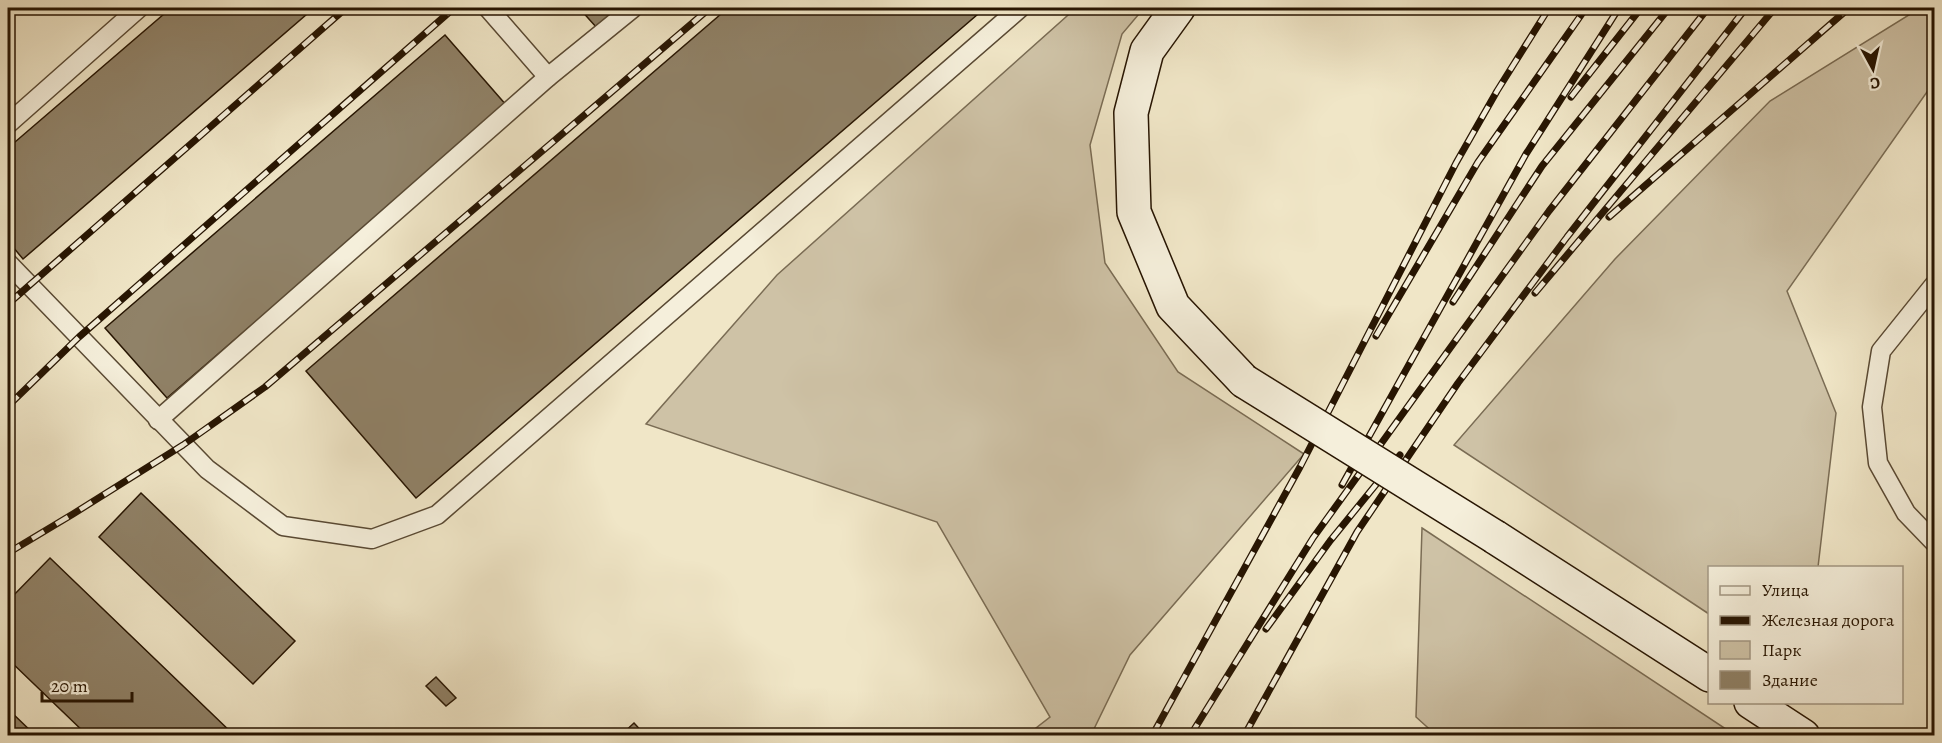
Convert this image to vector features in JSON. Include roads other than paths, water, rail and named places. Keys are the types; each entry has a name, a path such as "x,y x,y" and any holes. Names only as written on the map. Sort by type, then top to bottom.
{"main road":[{"path":"1178,8 1148,51 1131,113 1134,212 1173,306 1244,381 1495,537 1708,674"},
{"path":"1754,704 1803,735"}],"lane":[{"path":"8,124 139,8"},
{"path":"488,8 548,77"},
{"path":"158,420 548,77 633,8"},
{"path":"8,264 207,470 283,526 372,539 437,515 1020,8"},
{"path":"1935,285 1881,351 1872,407 1878,464 1906,513 1935,542"}],"railway":[{"path":"8,304 346,8"},
{"path":"8,406 79,337 454,8"},
{"path":"8,553 183,445 265,387 710,8"},
{"path":"1152,736 1300,467 1456,163 1497,91 1549,8"},
{"path":"1376,336 1478,162 1586,8"},
{"path":"1342,485 1526,154 1619,8"},
{"path":"1571,97 1641,8"},
{"path":"1453,302 1542,166 1669,8"},
{"path":"1190,736 1313,538 1549,211 1708,8"},
{"path":"1244,736 1357,532 1458,383 1567,237 1746,8"},
{"path":"1535,293 1775,8"},
{"path":"1609,217 1849,8"},
{"path":"1266,629 1330,541 1400,455"}]}
